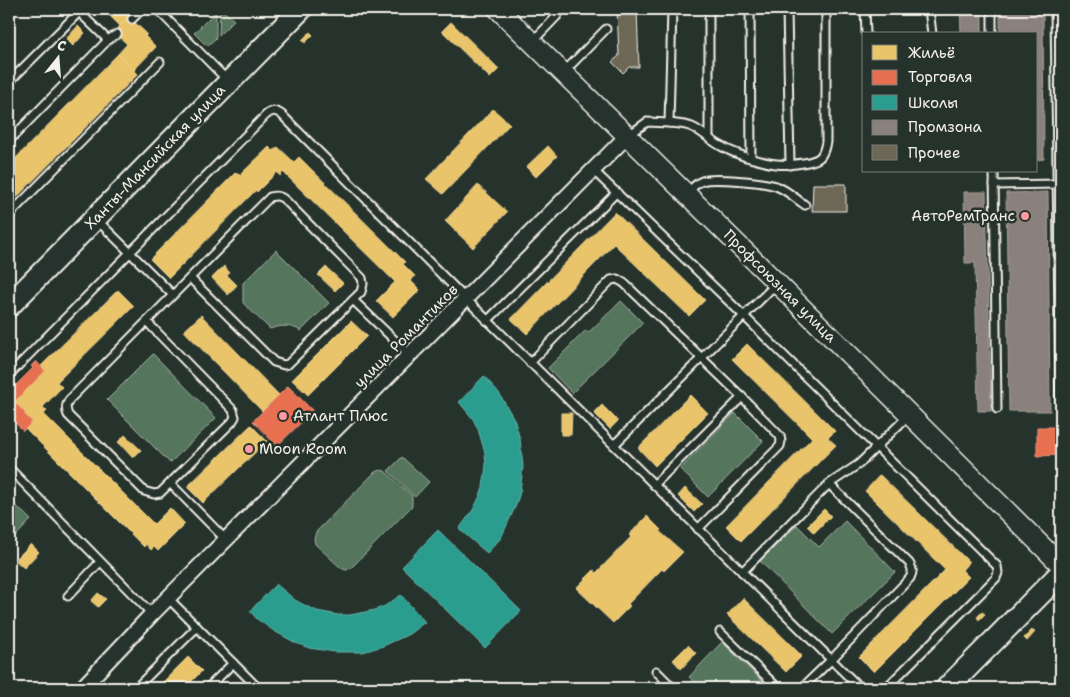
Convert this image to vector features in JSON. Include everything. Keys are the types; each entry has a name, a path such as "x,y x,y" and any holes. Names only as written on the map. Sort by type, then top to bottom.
{"main road":[{"name":"Ханты-Мансийская улица","path":"9,306 301,9"},
{"name":"Профсоюзная улица","path":"498,9 1061,565"},
{"path":"947,688 1061,572"}],"street":[{"name":"улица Романтиков","path":"82,688 152,614 627,136"}],"lane":[{"path":"132,19 142,9"},
{"path":"157,9 229,82"},
{"path":"532,42 557,16 558,9"},
{"path":"670,123 672,9"},
{"path":"709,9 709,138"},
{"path":"750,9 750,158"},
{"path":"787,9 790,165"},
{"path":"627,136 647,122 670,123 691,127 720,146 763,162 774,165 813,162 819,158 825,149 826,142 826,9"},
{"path":"865,9 866,32"},
{"path":"929,9 932,32"},
{"path":"992,9 992,32"},
{"path":"1055,9 1059,184 1060,402"},
{"path":"9,82 77,10 108,40"},
{"path":"563,72 606,29"},
{"path":"9,142 108,40 117,34"},
{"path":"9,215 160,62"},
{"path":"9,375 266,115 271,111 277,111 860,688"},
{"path":"593,170 997,566 998,573 996,578 886,688"},
{"path":"994,172 996,409"},
{"path":"686,194 700,182 720,179 776,186 805,205"},
{"path":"994,185 1059,184"},
{"path":"487,320 617,192"},
{"path":"146,322 233,410 235,417 160,493 154,494 144,491 68,415 66,404 70,399 146,322 270,197 276,195 286,201 362,278 363,288 353,300 284,366 274,362 190,278"},
{"path":"95,218 173,295"},
{"path":"530,363 611,280 617,279 624,283 742,397 780,436 780,446 698,529"},
{"path":"614,445 777,283"},
{"path":"353,300 410,356"},
{"path":"654,485 742,397"},
{"path":"742,572 829,484 859,464 909,415"},
{"path":"9,468 152,614"},
{"path":"170,483 226,540"},
{"path":"802,688 910,578 913,567 829,484"},
{"path":"68,596 100,562"},
{"path":"168,598 258,688"},
{"path":"136,688 197,627"},
{"path":"720,632 778,688"},
{"path":"208,688 233,663"},
{"path":"656,671 673,688"}],"green space":[{"path":"220,9 234,20 219,35"},
{"path":"216,11 216,38 207,46 194,33"},
{"path":"276,250 329,303 301,331 286,326 270,329 243,303 243,283"},
{"path":"621,301 643,323 572,393 548,368 586,330 589,332"},
{"path":"153,354 216,418 170,463 107,400"},
{"path":"735,413 763,441 708,497 680,469"},
{"path":"402,457 429,482 415,497 388,471"},
{"path":"385,471 412,496 412,506 351,568 346,570 341,568 315,544 316,532 375,472"},
{"path":"9,499 31,520 9,543"},
{"path":"845,521 895,572 832,634 760,561 797,525 819,547"},
{"path":"722,642 769,688 701,688 689,677"}],"building: Жильё":[{"path":"103,9 134,9 136,10 120,26"},
{"path":"129,17 147,34 145,36 156,47 134,70 118,54 127,44 114,32"},
{"path":"451,22 499,69 490,78 442,31"},
{"path":"78,26 85,33 73,46 66,39"},
{"path":"310,32 313,35 305,43 302,40"},
{"path":"9,47 14,52 9,58"},
{"path":"118,54 138,74 9,205 9,165"},
{"path":"493,109 510,124 443,194 426,179"},
{"path":"548,146 557,156 536,177 526,167"},
{"path":"269,147 273,151 278,147 294,162 299,157 405,262 403,264 415,276 411,281 420,290 393,317 376,301 395,282 283,172 280,176 277,172 257,192 256,190 169,278 150,259 236,172 240,175"},
{"path":"478,185 507,212 473,248 445,221"},
{"path":"615,212 705,300 689,316 614,244 527,334 511,319"},
{"path":"224,266 230,273 227,275 237,285 228,295 212,278"},
{"path":"326,267 343,283 335,291 318,275"},
{"path":"118,290 134,306 57,382 62,387 43,407 47,411 44,414 154,524 170,508 185,524 158,551 154,547 151,550 146,544 144,547 25,428 32,422 14,402 45,371 41,366"},
{"path":"201,315 279,395 262,411 184,331"},
{"path":"351,321 367,336 308,395 292,380"},
{"path":"747,344 835,431 828,438 836,445 741,541 726,526 812,438 732,359"},
{"path":"690,395 708,413 655,466 638,448"},
{"path":"602,405 618,421 610,429 594,413"},
{"path":"561,413 572,413 571,435 561,435"},
{"path":"251,425 267,441 203,503 187,487"},
{"path":"125,435 141,450 133,458 118,442"},
{"path":"880,475 969,562 962,570 969,577 874,672 859,657 945,570 865,491"},
{"path":"685,488 702,504 694,512 678,496"},
{"path":"824,509 831,516 814,533 807,526"},
{"path":"647,516 661,530 659,531 683,552 664,571 662,569 628,604 630,606 613,623 576,588 594,570 596,573 631,537 629,535"},
{"path":"31,544 39,552 24,568 15,560"},
{"path":"98,593 106,599 98,607 91,601"},
{"path":"743,598 802,656 786,672 727,615"},
{"path":"982,612 985,614 979,620 977,617"},
{"path":"1032,630 1035,632 1027,641 1024,638"},
{"path":"688,645 696,653 681,669 673,660"},
{"path":"188,657 202,671 185,688 157,688"}],"building: Торговля":[{"path":"36,361 45,371 14,402 32,422 23,431 9,416 9,392 33,368 31,366"},
{"name":"Атлант Плюс","path":"288,386 313,411 277,446 253,421"},
{"path":"1037,427 1061,427 1061,455 1037,456"}],"building: Школы":[{"path":"484,376 499,393 514,419 520,439 523,466 520,492 516,505 501,538 487,553 459,529 479,498 483,487 486,466 485,453 478,429 473,419 459,402"},
{"path":"438,530 521,611 485,648 402,567"},
{"path":"276,584 295,600 306,606 317,611 338,615 350,615 375,610 385,606 401,595 425,622 401,638 363,652 335,652 309,648 274,631 257,619 250,611"}],"building: Промзона":[{"path":"960,9 982,9 982,32 961,32"},
{"path":"1000,9 1043,9 1044,159 1038,160 1038,32 1000,32"},
{"path":"964,192 986,192 991,411 978,411 975,263 965,263"},
{"path":"1048,192 1050,411 1009,411 1006,193"}],"building: Прочее":[{"path":"573,9 584,9 578,14"},
{"path":"617,9 637,9 639,67 629,67 623,73 612,62 619,56"},
{"path":"813,184 846,184 846,211 812,211"}],"place":[{"name":"АвтоРемТранс","path":"1025,216"},
{"name":"Атлант Плюс","path":"283,416"},
{"name":"Moon Room","path":"249,449"}]}
